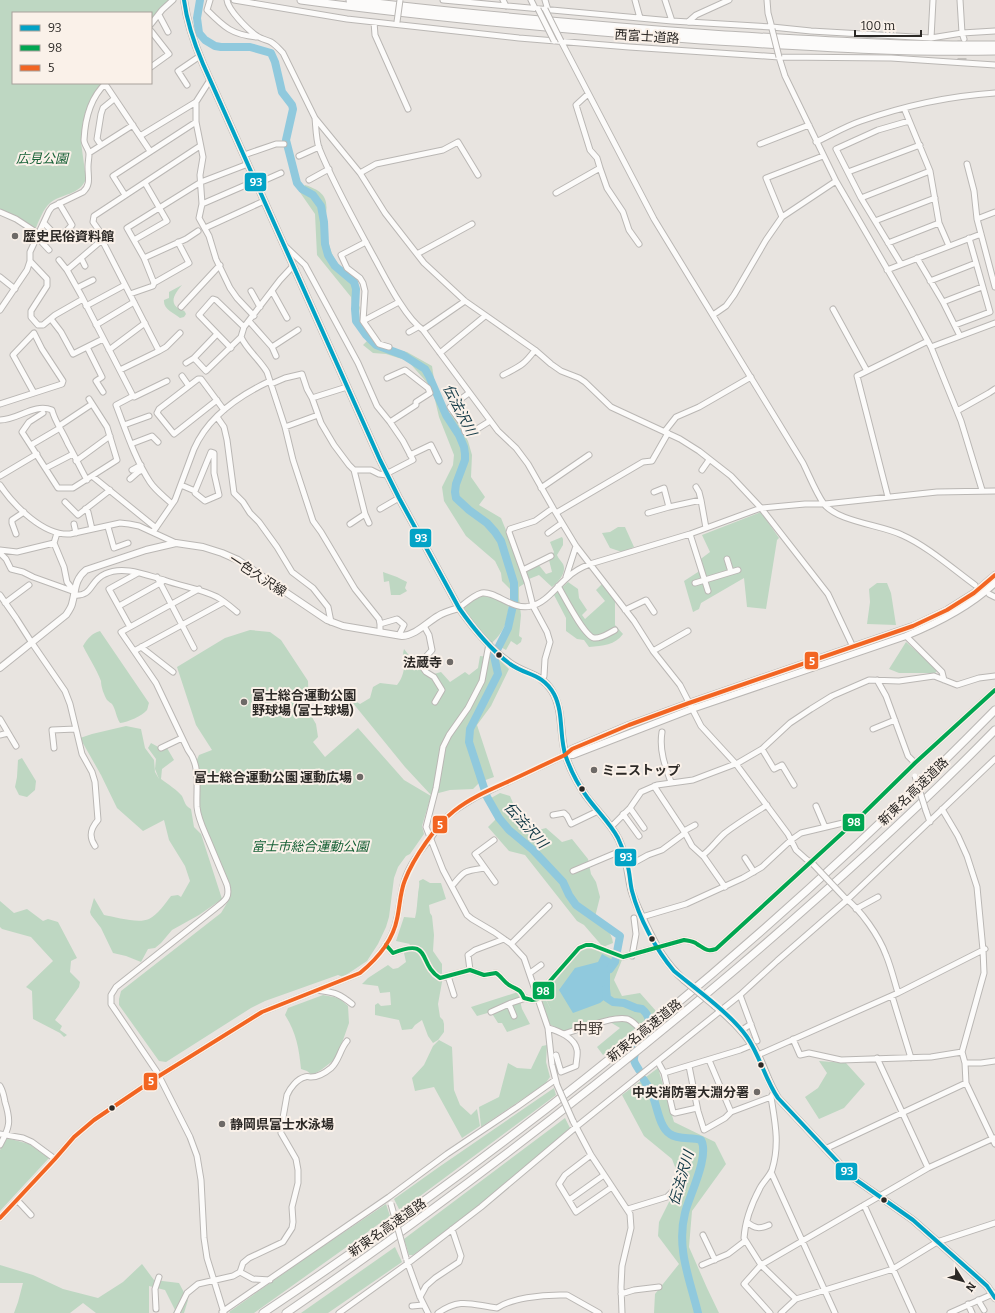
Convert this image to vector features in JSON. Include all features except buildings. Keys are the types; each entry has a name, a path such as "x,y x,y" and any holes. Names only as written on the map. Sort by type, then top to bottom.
{"highway":[{"name":"西富士道路","path":"301,0 415,14 625,34 744,43 885,50 964,44 995,52"},
{"name":"西富士道路","path":"350,0 652,30 817,40 995,44"},
{"name":"新東名高速道路","path":"263,1313 440,1190 537,1117 662,1016 831,869 896,808 995,710"},
{"name":"新東名高速道路","path":"286,1313 508,1153 668,1027 791,922 853,866 906,817 995,730"}],"main road":[{"path":"184,0 188,22 210,80 386,475 459,608 473,628 510,664 542,679 551,689 558,706 565,755 573,774 586,797 611,827 618,838 628,866 631,889 642,917 665,961 684,980 721,1010 754,1043 773,1094 852,1177 913,1220 976,1276 994,1295"},
{"name":"一色久沢線","path":"0,668 66,615 72,606 77,581 80,575 86,570 140,552 176,543 211,549 229,556 246,565 318,615 343,626 399,635 410,634 439,615 459,608"},
{"path":"565,755 572,749 629,725 913,626 948,610 974,593 995,575"},
{"path":"565,755 573,755 692,709 906,636 933,625 951,615 995,583"}],"street":[{"path":"152,23 173,0"},
{"path":"210,0 207,10 225,27 235,32 271,42 278,47 283,53 315,118 360,173 385,214 424,263 465,301 535,350 561,371 585,382 611,407 680,439 731,476 761,508 828,594 853,647"},
{"path":"227,0 234,14 257,37"},
{"path":"234,0 304,13 374,22 397,23 554,41 779,57 891,58 995,64"},
{"path":"397,23 400,0"},
{"path":"443,0 672,21 931,38 962,32 995,31"},
{"path":"503,0 506,6"},
{"path":"531,0 554,41"},
{"path":"545,0 546,10 561,41 654,219 803,463 824,504 837,514 855,521 901,534 916,542 975,585"},
{"path":"635,0 640,18"},
{"path":"665,0 672,21"},
{"path":"688,22 696,14 729,0"},
{"path":"767,0 768,13 785,76 836,182 931,347 957,411 982,490"},
{"path":"931,38 933,0"},
{"path":"960,0 964,44"},
{"path":"159,15 168,32"},
{"path":"374,22 375,35 408,109"},
{"path":"152,32 168,54 152,66"},
{"path":"187,85 178,71 200,56"},
{"path":"140,136 196,102 210,80"},
{"path":"0,310 25,275 30,261 30,252 49,211 52,207 87,189 89,184 89,153 84,141 88,113 97,91 104,84"},
{"path":"106,84 114,99 150,151"},
{"path":"816,142 860,121 904,108 969,94 995,93"},
{"path":"588,94 576,105 590,150 597,158 607,188 623,212 629,230 639,244"},
{"path":"101,146 97,139 100,114 103,108 114,99"},
{"path":"196,102 196,122 203,157 200,175 202,204 199,218 209,236 216,259 230,288 254,316"},
{"path":"904,108 930,171 939,223 949,246"},
{"path":"315,118 319,147 329,169 366,242 399,302 440,353 490,421 516,448 528,464 576,546 634,621 654,651 680,685 701,726 736,764 788,834 796,850 812,863 866,920 887,955 898,993"},
{"path":"901,264 861,198 836,149 878,130 909,121"},
{"path":"125,195 113,176 196,122"},
{"path":"760,144 809,125"},
{"path":"89,153 133,126"},
{"path":"360,173 376,164 443,150 458,142 478,176"},
{"path":"244,155 276,144 284,144"},
{"path":"848,172 920,145"},
{"path":"159,351 102,240 103,236 93,222 94,216 200,146"},
{"path":"299,156 319,147"},
{"path":"782,217 766,178 823,156"},
{"path":"154,283 144,258 127,228 201,182 248,164"},
{"path":"967,164 974,191 980,234 995,287"},
{"path":"556,194 600,168"},
{"path":"309,180 329,169"},
{"path":"861,198 930,171"},
{"path":"202,204 281,172"},
{"path":"713,315 726,306 734,295 766,240 782,217 836,182"},
{"path":"134,240 166,221 145,183"},
{"path":"875,221 935,198"},
{"path":"205,228 264,201"},
{"path":"44,223 59,239 72,225 58,204"},
{"path":"0,212 16,219 38,236 49,250"},
{"path":"977,219 995,212"},
{"path":"888,243 939,223"},
{"path":"417,254 472,224"},
{"path":"144,258 198,231"},
{"path":"887,270 980,234"},
{"path":"955,325 990,312 969,238"},
{"path":"67,270 102,240"},
{"path":"130,294 153,286 154,283 189,263 178,242"},
{"path":"366,242 342,255 347,268 360,278 363,283 365,291 363,321 379,344 389,347"},
{"path":"284,245 305,265 358,363 377,406 390,422 413,460 386,475 379,474 371,470 354,470"},
{"path":"81,258 85,266"},
{"path":"917,258 943,302 960,336"},
{"path":"59,260 67,270 83,299 133,396"},
{"path":"30,261 48,279 47,286 31,311 31,317 38,325 43,325 83,299"},
{"path":"930,281 976,263"},
{"path":"180,306 220,265"},
{"path":"194,358 206,371 231,348 241,337 244,327 293,266"},
{"path":"0,277 15,289"},
{"path":"77,288 93,280"},
{"path":"86,306 125,285"},
{"path":"943,302 982,287"},
{"path":"251,291 260,307"},
{"path":"272,291 287,318"},
{"path":"231,348 199,315 213,299 216,300 244,327"},
{"path":"409,332 420,329 465,301"},
{"path":"96,325 134,302"},
{"path":"363,321 399,302"},
{"path":"833,309 867,371"},
{"path":"440,353 485,316"},
{"path":"51,319 61,332 73,354 103,339"},
{"path":"249,321 272,347 276,356"},
{"path":"931,347 995,322"},
{"path":"109,350 145,323"},
{"path":"272,347 298,330"},
{"path":"0,404 62,384 63,381 42,349 34,332 14,355 34,393"},
{"path":"120,370 166,348 180,333"},
{"path":"186,363 194,358 217,334"},
{"path":"241,337 263,365 271,383 285,427 293,460 313,521 355,589 379,619 380,632"},
{"path":"888,497 858,376 928,341"},
{"path":"87,347 102,377 96,381 103,392"},
{"path":"503,376 523,364 535,350"},
{"path":"387,378 405,370 428,388 430,393 416,402 416,406 390,422"},
{"path":"154,530 172,504 181,486 197,441 208,426 224,410 245,394 285,378 302,374 318,415 334,445 354,470 365,514 369,523"},
{"path":"182,376 189,386"},
{"path":"556,513 643,462 652,461 666,432 676,417 699,407 751,377"},
{"path":"217,400 174,434 157,413 159,409 198,379 201,379 217,400 224,410"},
{"path":"167,381 134,397 133,396 116,406 142,467 155,489 172,504"},
{"path":"312,398 347,386"},
{"path":"957,411 989,394 995,389"},
{"path":"469,393 450,407 463,425 465,432 469,434 490,421"},
{"path":"43,413 29,422 22,432 58,488 73,488 118,460 107,427 89,399"},
{"path":"31,445 77,417 92,404"},
{"path":"0,420 8,420 34,410 46,408 52,410 59,427 87,480"},
{"path":"285,427 318,415"},
{"path":"124,425 149,416"},
{"path":"218,417 224,427 227,440 234,493 259,522 277,547 292,572 313,588 328,607 331,622"},
{"path":"76,461 83,459 110,436"},
{"path":"131,444 152,436 158,442"},
{"path":"410,455 431,445 440,460"},
{"path":"181,486 195,491 195,493 205,501 219,495 214,472 214,453 211,452 195,491"},
{"path":"0,476 37,454"},
{"path":"46,468 66,460 73,454"},
{"path":"541,488 589,455"},
{"path":"702,470 709,460"},
{"path":"132,470 142,467"},
{"path":"130,479 142,467"},
{"path":"92,476 110,490 154,530 176,543"},
{"path":"0,485 9,498 24,512 52,532 65,534 76,533 120,523 154,530"},
{"path":"696,487 701,500 706,528"},
{"path":"654,492 664,488 669,507"},
{"path":"65,502 78,515 110,490"},
{"path":"459,608 481,593 488,594 522,607 533,606 542,601 577,569 690,534 761,508 805,504 824,504 937,492 982,490 995,491"},
{"path":"380,509 399,498"},
{"path":"648,513 701,500"},
{"path":"542,679 544,676 545,659 550,642 547,632 533,606 523,570 509,532 510,529 535,521 553,508"},
{"path":"85,509 88,512 92,529"},
{"path":"16,534 12,520 24,512"},
{"path":"350,524 365,514"},
{"path":"548,533 562,523"},
{"path":"74,524 76,533"},
{"path":"108,526 114,548 128,543"},
{"path":"57,533 54,543 64,567 68,582 74,594"},
{"path":"690,534 708,591"},
{"path":"0,551 17,552 54,543"},
{"path":"566,578 576,546"},
{"path":"0,551 11,569 23,572 81,596 86,594 99,577 105,573 125,570 157,577 162,582 194,648"},
{"path":"523,570 551,556"},
{"path":"727,559 731,572"},
{"path":"695,583 738,570"},
{"path":"130,627 109,589 138,573"},
{"path":"119,606 162,582 199,589 219,598 237,612"},
{"path":"5,603 29,585"},
{"path":"558,586 589,636 600,638 615,630"},
{"path":"199,589 121,632 156,683 182,738 192,755 197,774 197,806 199,818 229,891 224,902 116,987 111,995 111,1004 157,1072 190,1136 197,1156 201,1180 204,1238 207,1258 215,1281 223,1313 389,1197 447,1154 556,1082"},
{"path":"0,596 65,691 70,704 82,754 96,782 98,820 93,827 90,836 95,846"},
{"path":"625,610 646,600 654,612"},
{"path":"134,651 224,602"},
{"path":"380,624 397,619 404,626 399,635"},
{"path":"424,626 429,635 432,650 423,660 421,666 426,672 434,677 442,690 435,702"},
{"path":"654,651 688,631"},
{"path":"906,636 942,672 944,680"},
{"path":"490,644 482,681 468,708 449,735 443,747 436,788 426,827 443,870 467,915 472,920 511,944 524,958 548,1028 552,1065 556,1082 591,1155 628,1209 632,1221 622,1266 622,1313"},
{"path":"142,647 173,672"},
{"path":"611,827 630,808 641,792 654,786 671,782 693,780 736,764 762,749 790,723 820,702 869,680 899,681 934,676 957,685 979,678 995,676"},
{"path":"877,680 886,696 908,756 913,765 915,776 930,822"},
{"path":"386,945 393,953 405,948 418,948 434,974 440,978 470,970 484,975 496,973 510,986 517,988 524,998 532,1000 538,999 550,981 579,948 586,945 592,945 623,957 632,956 657,947 684,940 694,942 706,951 716,949 812,863 913,765 995,690"},
{"path":"0,719 16,746"},
{"path":"873,729 895,720"},
{"path":"54,748 52,730 76,729"},
{"path":"662,732 660,744 664,767 671,782"},
{"path":"0,735 8,733"},
{"path":"161,748 182,738"},
{"path":"762,749 774,769 782,764 794,785"},
{"path":"0,1218 74,1137 88,1124 159,1076 262,1012 360,973 386,945 395,928 404,882 414,860 446,818 476,797 565,755"},
{"path":"339,1313 481,1207 575,1124 658,1062 740,995 930,822 995,759"},
{"path":"654,786 685,832 692,846 702,855 725,887"},
{"path":"702,855 709,850 724,834 750,815 767,805"},
{"path":"816,806 825,827"},
{"path":"630,808 644,828"},
{"path":"942,809 958,836 967,856 977,887 985,950 984,973 962,1052 965,1063 966,1083 994,1138 995,1144"},
{"path":"553,815 564,813 571,824 598,811"},
{"path":"624,814 639,836"},
{"path":"642,917 686,904 725,887 754,872 762,867 801,832 843,823 850,827"},
{"path":"628,866 648,855 662,850 695,825"},
{"path":"494,840 475,854 495,882"},
{"path":"573,871 623,850"},
{"path":"745,858 754,872"},
{"path":"452,886 465,871 485,868"},
{"path":"856,909 878,897"},
{"path":"511,944 548,906"},
{"path":"632,956 636,934 634,918"},
{"path":"470,970 468,955 475,950 504,939"},
{"path":"758,1055 892,996 985,950"},
{"path":"530,973 541,965"},
{"path":"448,976 454,994"},
{"path":"316,990 341,995 352,1004"},
{"path":"664,1073 740,1050 754,1043 750,1024 740,995"},
{"path":"892,996 911,1058"},
{"path":"491,1012 526,998"},
{"path":"509,1004 514,1016"},
{"path":"563,1034 610,1020 619,1019 627,1020 637,1026"},
{"path":"742,1030 750,1024"},
{"path":"548,1028 563,1034 574,1043 577,1051 576,1066 561,1072 556,1055"},
{"path":"793,1039 800,1055 809,1053 841,1060 931,1057 962,1052"},
{"path":"177,1313 187,1294 198,1284 233,1276 240,1272 243,1263 248,1258 283,1242 292,1228 292,1207 298,1183 298,1170 296,1160 281,1133 287,1095 297,1082 305,1076 322,1074 331,1067 338,1060 347,1041"},
{"path":"877,1058 928,1168"},
{"path":"709,1060 731,1112"},
{"path":"965,1063 995,1061"},
{"path":"658,1062 664,1073 673,1112 675,1113 697,1108"},
{"path":"688,1066 697,1108 704,1130 725,1118 731,1112 773,1094 777,1136 775,1156 771,1172 755,1196 744,1233 745,1241 761,1265 796,1299"},
{"path":"825,1149 966,1083"},
{"path":"0,1086 9,1116 9,1122 3,1134 0,1145"},
{"path":"3,1134 24,1138 55,1159"},
{"path":"770,1313 744,1284 761,1265 928,1168 994,1138"},
{"path":"591,1155 565,1175 559,1184 576,1212 612,1187"},
{"path":"771,1172 835,1313"},
{"path":"569,1200 604,1175"},
{"path":"628,1209 667,1197 675,1188"},
{"path":"389,1197 407,1261 423,1305 428,1313"},
{"path":"17,1200 31,1215"},
{"path":"864,1205 913,1313"},
{"path":"747,1222 756,1228 769,1225"},
{"path":"781,1313 796,1299 893,1269 938,1242 995,1223"},
{"path":"420,1297 426,1286 459,1262 461,1256 452,1229"},
{"path":"703,1236 715,1260"},
{"path":"702,1265 728,1254 745,1241"},
{"path":"240,1272 253,1279 270,1280"},
{"path":"156,1309 155,1289 158,1277"},
{"path":"621,1294 634,1290 658,1287"},
{"path":"438,1313 444,1308 459,1303 470,1303 498,1311 504,1304 512,1301 560,1295 567,1296 599,1313"},
{"path":"950,1313 968,1304 994,1295"},
{"path":"978,1300 984,1310"},
{"path":"968,1304 972,1313"},
{"path":"412,1306 423,1305"}],"green space":[{"name":"広見公園","path":"0,0 170,0 162,6 152,19 152,12 12,12 12,84 102,84 96,90 85,113 81,142 86,179 83,185 79,189 50,203 43,212 35,230 0,210"},
{"path":"305,185 316,189 322,194 326,206 325,229 332,253 338,264 356,281 356,297 360,308 356,321 353,315 351,297 317,255 315,214 299,191"},
{"path":"182,285 174,297 174,303 176,306 186,314 184,317 180,318 165,306 164,300 169,298 169,292"},
{"path":"370,338 381,346 407,352 432,366 439,395 448,412 453,415 468,441 472,455 471,477 485,497 479,505 501,518 527,582 519,587 521,615 519,636 522,638 521,642 517,645 511,641 506,650 497,645 510,629 514,593 502,581 501,573 495,561 466,536 444,501 442,487 453,465 454,455 439,417 430,386 408,361 386,354 373,353 363,345"},
{"path":"761,512 779,538 777,540 766,609 747,607 744,578 701,603 699,609 693,612 684,581 698,572 698,561 710,552 702,535"},
{"path":"618,527 625,527 634,547 622,552 610,548 602,533 610,532"},
{"path":"562,537 563,545 557,555 564,567 560,580 552,587 539,575 529,579 524,570 538,564 546,574 552,572 549,560 554,552 550,542"},
{"path":"383,572 407,582 405,588 407,591 400,595 391,595 389,581 384,582"},
{"path":"568,582 578,589 579,598 587,610 582,615 585,619 605,601 596,590 602,584 615,601 615,625 623,634 620,638 612,643 589,647 584,640 577,639 566,631 566,618 554,595"},
{"path":"877,583 887,583 891,593 896,625 867,624 870,602 869,589"},
{"path":"483,596 491,597 509,605 505,626 492,643 479,631 463,609 474,600"},
{"name":"富士市総合運動公園","path":"250,630 270,632 281,640 308,681 309,712 316,724 318,737 313,742 325,757 358,728 404,780 431,796 422,826 424,834 410,854 406,856 398,867 394,878 389,917 386,927 378,944 367,961 343,977 338,975 265,1001 251,1008 166,1062 159,1061 119,1005 121,991 221,913 230,898 231,890 199,809 199,774 196,762 199,755 212,750 196,725 177,667 225,638"},
{"path":"100,631 149,703 145,712 135,718 120,723 112,704 106,698 99,676 83,646 90,637"},
{"path":"906,642 938,670 934,674 899,673 889,669"},
{"path":"404,649 415,663 434,674 441,672 450,682 465,672 469,675 478,668 480,656 489,657 492,652 509,669 491,706 477,725 494,777 480,782 473,789 450,790 431,795 405,767 348,697 360,704 370,698 373,687 380,683 397,685 401,679 404,666"},
{"path":"126,726 141,729 145,748 154,760 155,772 159,779 155,769 156,759 148,748 151,743 162,749 167,748 174,760 162,769 161,779 182,796 186,805 191,809 194,827 201,834 222,899 199,915 172,930 155,948 148,949 141,962 113,953 101,928 91,915 90,912 94,898 104,915 139,921 149,919 161,909 171,896 178,895 181,897 190,881 185,866 169,840 164,820 143,831 117,808 101,775 80,738"},
{"path":"22,758 36,781 35,790 27,797 19,795 15,787 18,760"},
{"path":"500,793 510,796 520,819 535,831 546,828 562,842 572,839 588,859 591,874 596,882 600,897 595,917 607,928 613,943 603,947 584,925 577,921 525,855 509,851 488,827 495,820 498,814 491,806 491,798"},
{"path":"423,879 430,883 441,883 446,899 429,905 434,935 433,951 442,964 442,982 438,1004 440,1017 444,1024 444,1032 438,1040 433,1043 428,1036 422,1020 412,1029 402,1030 399,1020 375,1015 375,1005 378,1003 381,1006 391,1005 390,992 380,993 378,986 362,984 368,978 388,965 393,969 398,968 406,962 404,953 410,944 396,941 404,917 415,918 419,881"},
{"path":"0,901 14,913 27,909 43,921 48,919 58,922 77,958 71,961 70,972 80,982 79,987 55,1020 62,1026 60,1030 67,1035 64,1037 60,1033 33,1019 32,991 26,987 53,961 31,937 2,929 0,927"},
{"path":"589,948 622,960 614,980 622,996 640,993 656,1011 603,1055 597,1047 620,1028 610,1022 563,1031 549,1024 541,1000 545,998 551,1010 544,995 581,950"},
{"path":"518,992 522,1009 530,1024 507,1032 502,1023 498,1023 491,1012 477,1016 471,1007"},
{"path":"323,995 339,998 348,1006 349,1023 334,1060 312,1075 301,1069 296,1040 285,1015 288,1008"},
{"path":"439,1040 452,1047 454,1090 460,1105 471,1115 477,1109 480,1126 462,1138 434,1087 415,1091 412,1078 424,1065 433,1046"},
{"path":"547,1045 546,1062 550,1077 545,1084 481,1127 479,1107 499,1097 508,1063 517,1068 531,1069 542,1046"},
{"path":"819,1061 846,1063 865,1084 844,1108 819,1119 805,1097 818,1088 827,1073"},
{"path":"658,1068 674,1122 715,1142 726,1164 692,1211 689,1247 719,1313 654,1313 655,1294 679,1264 658,1236 659,1222 680,1180 672,1159 644,1136 622,1095"},
{"path":"554,1088 556,1095 400,1211 394,1199"},
{"path":"565,1118 570,1128 493,1195 413,1255 409,1255 404,1239"},
{"path":"7,1138 29,1144 49,1158 0,1211 0,1150"},
{"path":"386,1204 390,1216 254,1313 229,1312 307,1257"},
{"path":"395,1247 402,1262 328,1313 301,1313"},
{"path":"142,1264 154,1280 179,1283 188,1300 184,1313 173,1313 175,1310 165,1290 149,1286 149,1313 96,1313 83,1303 70,1313 14,1313 23,1283 0,1283 0,1265 33,1275 63,1289 98,1298 123,1282"}],"water":[{"path":"602,954 618,963 610,973 610,995 600,1003 573,1013 559,990 575,968 598,962"}],"waterway":[{"name":"伝法沢川","path":"200,0 197,18 199,33 205,40 215,46 250,47 271,53 275,62 282,92 292,105 293,109 286,140 297,183 302,189 313,195 321,206 324,222 325,244 328,255 335,266 354,282 356,289 356,321 366,335 376,345 403,355 425,369 446,415 459,435 464,447 465,460 456,484 456,498 487,523 495,532 501,541 514,583 514,601 508,628 494,656 498,674 470,729 469,742 487,797 499,818 509,830 533,850 563,882 576,905 620,936 615,962 610,969"},
{"name":"伝法沢川","path":"606,989 607,998 613,1002 624,1003 642,1009 647,1015 649,1021 648,1027 638,1045 634,1058 639,1070"},
{"name":"伝法沢川","path":"644,1080 651,1092 666,1131 673,1136 701,1140 703,1147 701,1166 685,1213 682,1239 685,1264 698,1313"}],"tunnel":[{"path":"960,40 960,63"},
{"path":"964,48 964,63"}],"transit line":[{"name":"93","path":"184,0 191,33 203,64 380,460 399,498 464,616 496,652 516,668 539,678 554,694 559,709 564,750 568,762 575,778 584,792 618,838 629,870 631,888 635,901 655,944 674,971 713,1002 740,1028 752,1044 773,1091 778,1098 852,1177 913,1220 987,1286 995,1298"},
{"name":"5","path":"0,1218 74,1137 94,1120 159,1076 262,1012 360,973 366,968 383,949 392,934 397,919 403,885 419,853 433,833 447,817 466,803 485,792 565,755 572,749 629,725 913,626 947,610 974,593 995,575"},
{"name":"98","path":"386,945 393,953 414,948 419,950 423,954 433,972 440,978 470,970 484,975 496,973 507,984 520,991 524,998 532,1000 538,999 550,981 579,948 586,945 592,945 623,957 684,940 694,942 706,950 716,949 995,690"}],"place":[{"name":"歴史民俗資料館","path":"15,236"},
{"name":"法蔵寺","path":"450,662"},
{"name":"富士総合運動公園 野球場 (富士球場)","path":"244,702"},
{"name":"ミニストップ","path":"594,770"},
{"name":"富士総合運動公園 運動広場","path":"360,777"},
{"name":"中央消防署大淵分署","path":"757,1092"},
{"name":"静岡県富士水泳場","path":"222,1124"}],"district":[{"name":"中野","path":"588,1029"}]}
